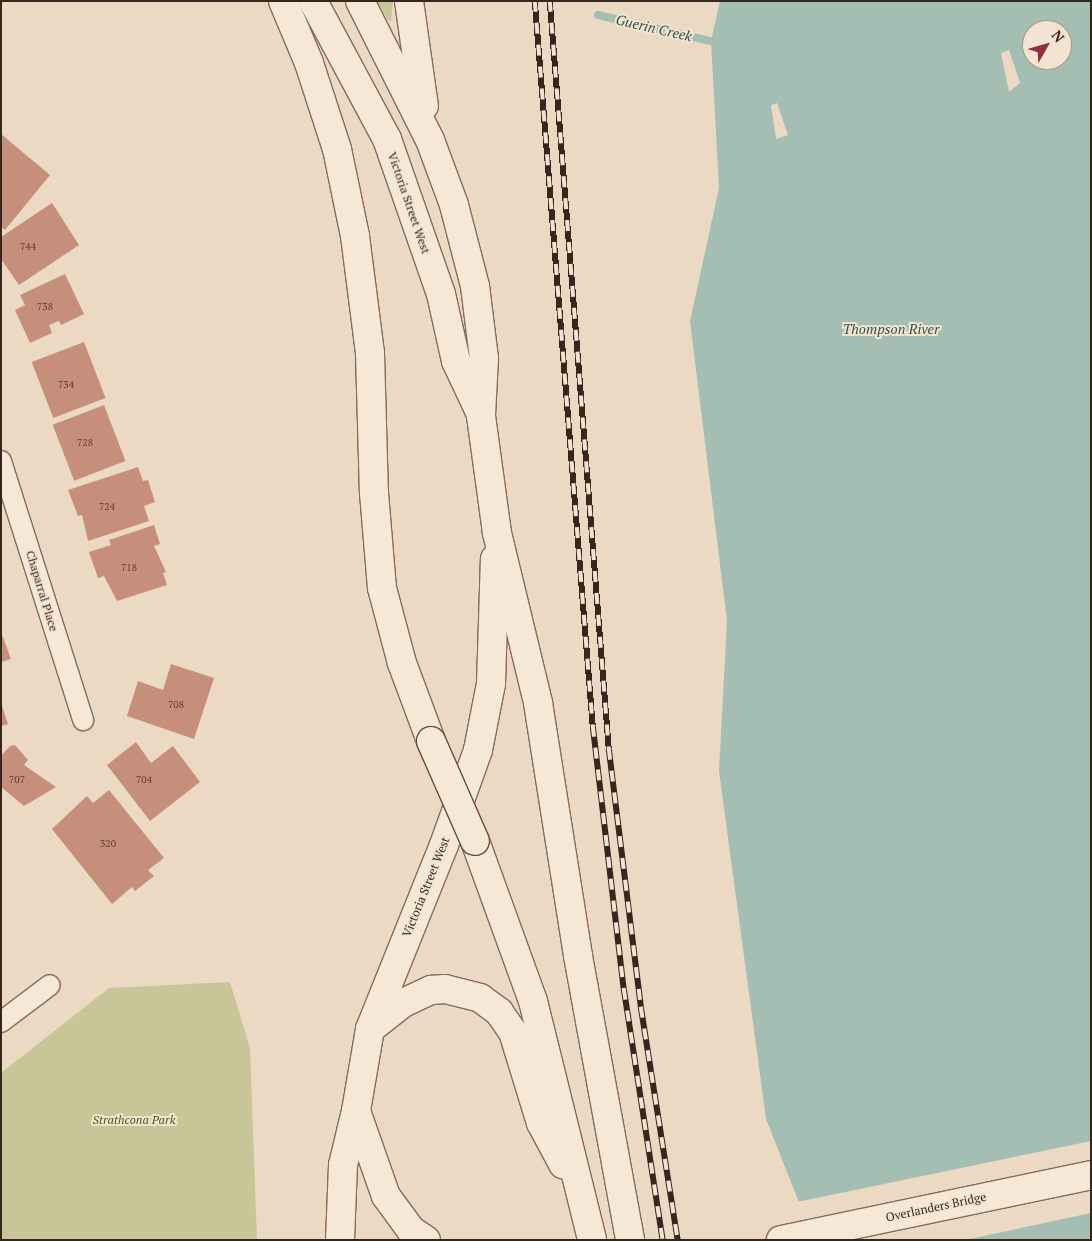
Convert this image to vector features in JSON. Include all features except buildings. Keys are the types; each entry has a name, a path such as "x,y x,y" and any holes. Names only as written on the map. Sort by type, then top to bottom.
{"main road":[{"path":"282,1 309,63 337,149 355,236 370,353 374,493 382,588 402,663 431,741 474,841 533,1000 592,1240"},
{"name":"Victoria Street West","path":"313,1 387,139 441,294 456,361 481,416"},
{"name":"Victoria Street West","path":"360,1 430,140 454,206 475,286 484,358 481,416 497,533 538,703 578,956 630,1240"},
{"path":"409,1 413,50 430,140"},
{"name":"Victoria Street West","path":"340,1240 343,1165 356,1112 370,1029 444,845 478,750 491,684 497,533"},
{"path":"370,1029 403,1003 431,990 462,991 480,998 499,1012 513,1032 541,1123 583,1203"},
{"path":"356,1112 386,1196 418,1235"},
{"name":"Overlanders Bridge","path":"781,1240 1091,1175"}],"street":[{"name":"Chaparral Place","path":"1,462 83,720"},
{"path":"1,1022 50,985"}],"green space":[{"path":"377,1 393,1 391,21 388,20"},
{"name":"Strathcona Park","path":"230,982 250,1048 257,1240 1,1240 1,1073 109,988"}],"water":[{"name":"Thompson River","path":"720,1 1091,1 1091,1240 814,1240 766,1119 719,771 727,621 690,321 719,188 711,41"}],"pier":[{"path":"1009,50 1020,83 1009,92 1001,53"},
{"path":"777,103 788,135 776,139 771,105"},
{"path":"1091,1141 1091,1213 965,1240 812,1240 797,1202"}],"waterway":[{"name":"Guerin Creek","path":"598,15 711,41"}],"railway":[{"path":"535,1 593,726 624,989 663,1240"},
{"path":"550,1 609,749 641,1007 678,1240"}]}
